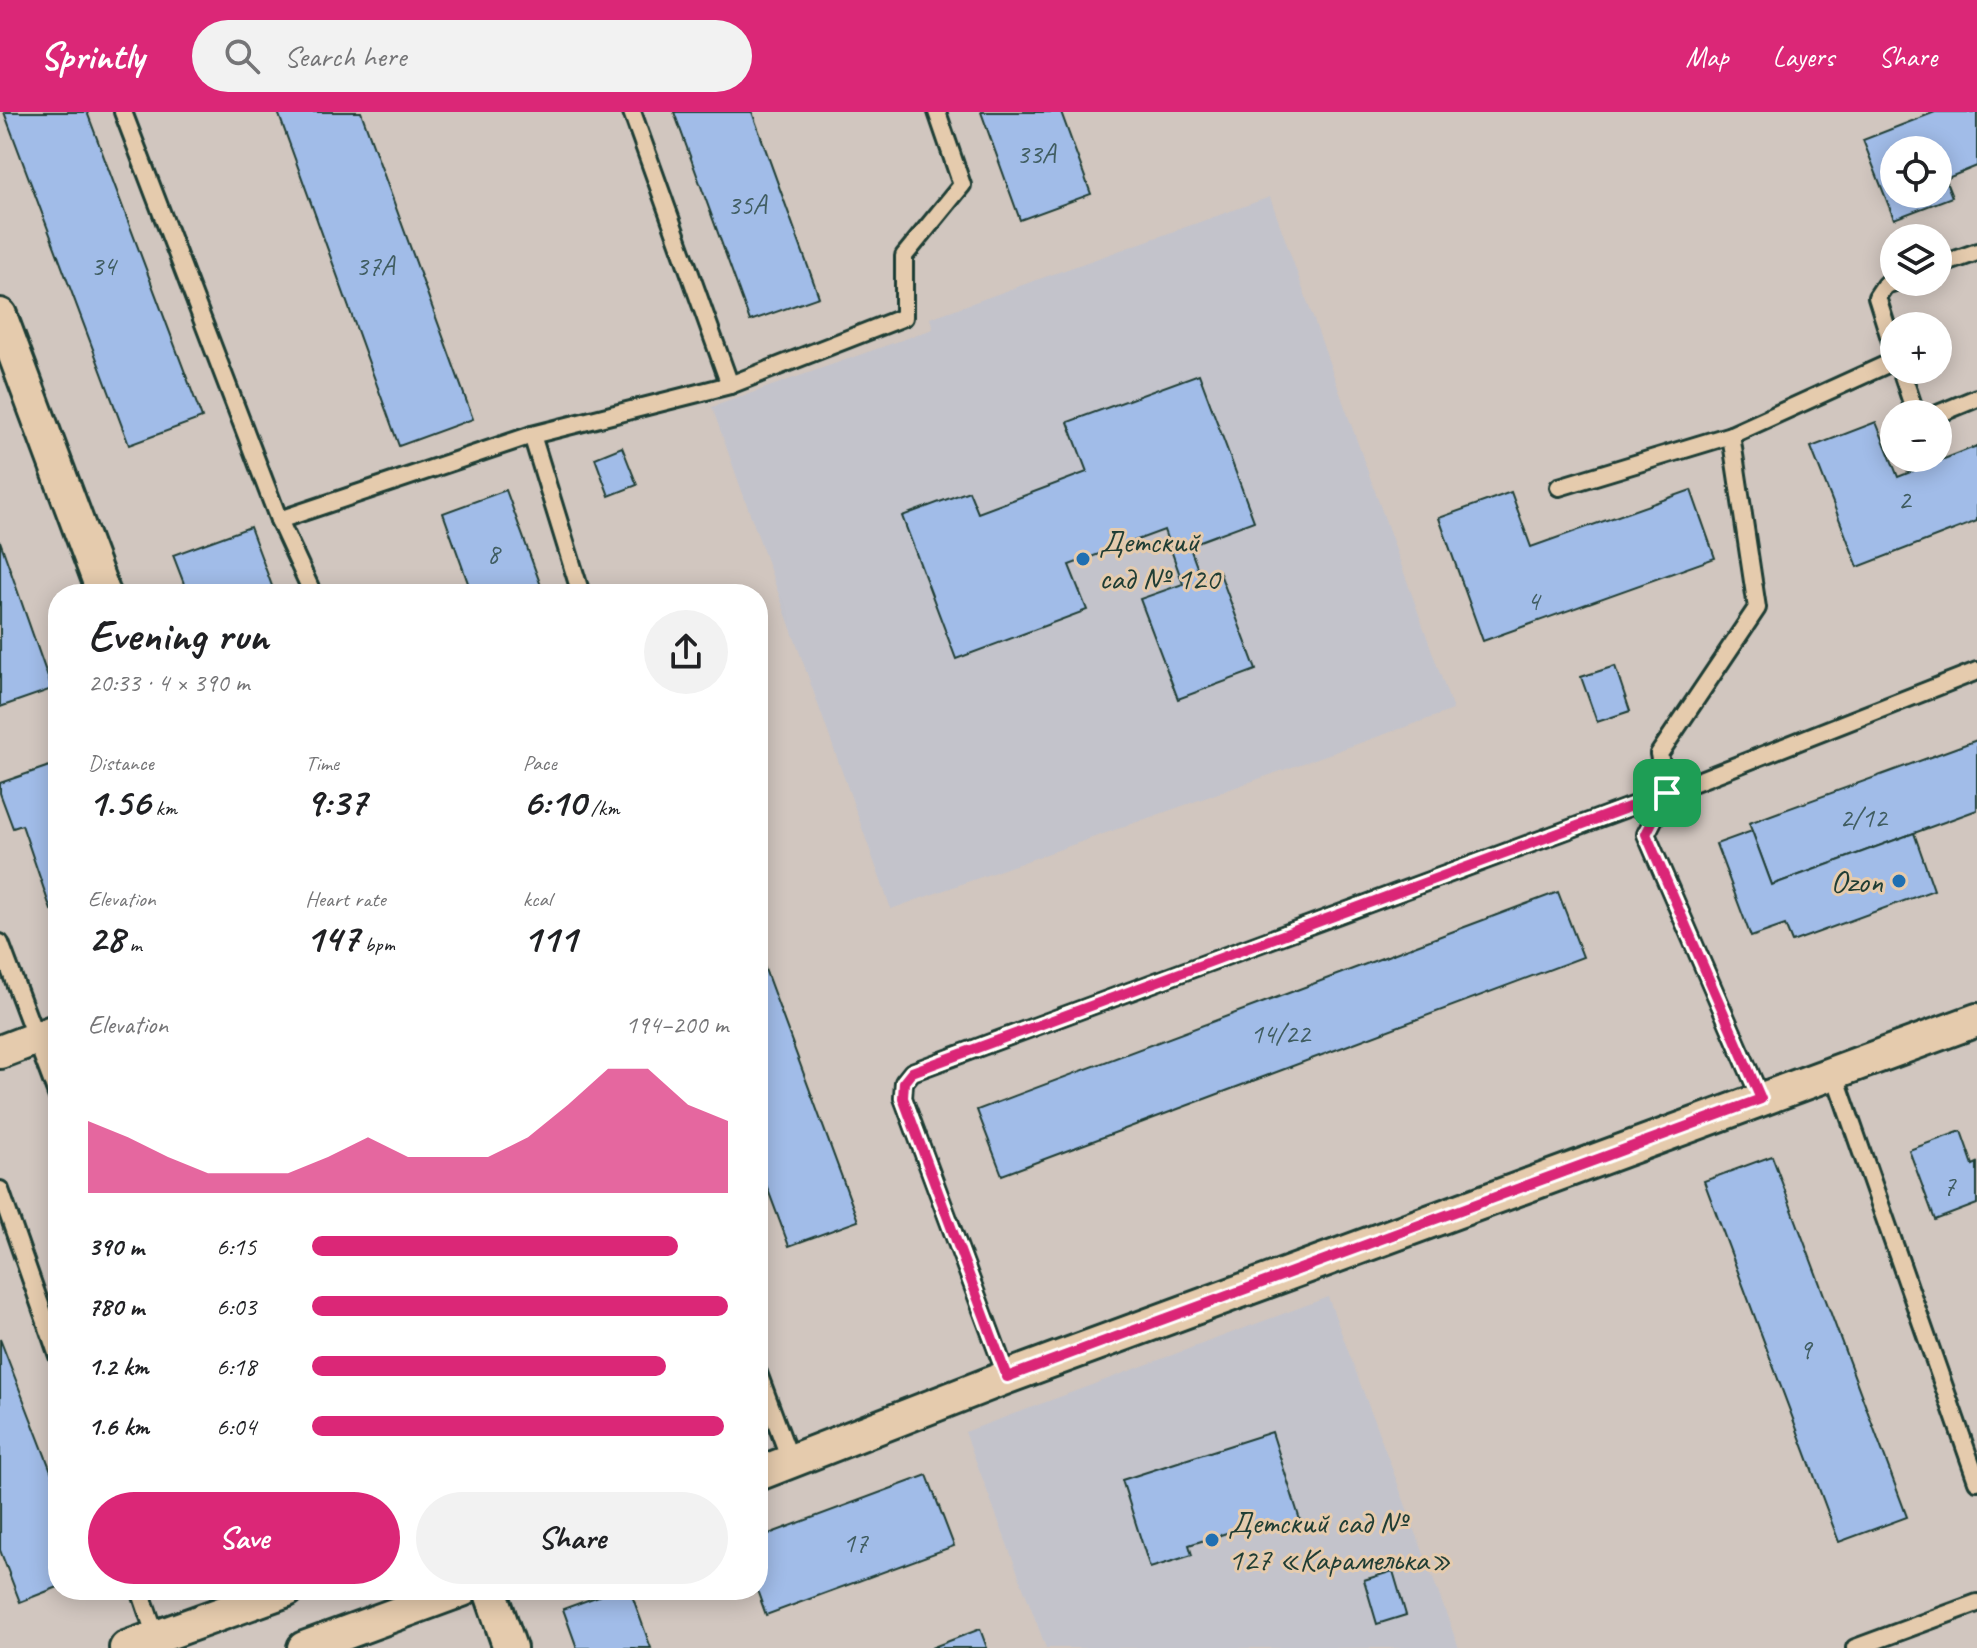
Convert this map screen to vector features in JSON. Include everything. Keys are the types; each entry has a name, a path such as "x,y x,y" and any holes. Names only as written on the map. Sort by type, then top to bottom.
{"street":[{"path":"0,315 100,584"},
{"path":"768,1470 1007,1377 1977,1020"},
{"path":"0,1052 46,1034"},
{"path":"126,1648 259,1600"},
{"path":"304,1648 435,1600"},
{"path":"493,1600 510,1648"}],"lane":[{"path":"123,112 279,520 308,584"},
{"path":"632,112 730,385"},
{"path":"279,520 532,435 730,385 904,317 904,256 962,185 937,112"},
{"path":"1952,261 1977,252"},
{"path":"1880,292 1877,297 1882,312"},
{"path":"1559,487 1731,435 1880,367"},
{"path":"1952,408 1977,398"},
{"path":"532,435 578,584"},
{"path":"1731,435 1757,608 1659,754 1667,793 1646,834 1761,1099"},
{"path":"1007,1377 903,1098 904,1082 912,1072 1667,793 1977,671"},
{"path":"0,943 46,1034"},
{"path":"1834,1073 1977,1481"},
{"path":"0,1190 48,1327"},
{"path":"768,1400 791,1462"},
{"path":"143,1600 156,1637"},
{"path":"1855,1648 1977,1603"}],"shaded area":[{"name":"Детский сад № 120","path":"1270,197 1453,710 891,909 712,407 933,329 930,318"},
{"name":"Детский сад № 127 «Карамелька»","path":"1328,1297 1459,1648 1046,1648 965,1432"}],"building":[{"path":"4,112 87,112 202,418 129,445"},
{"path":"278,112 361,112 473,419 399,446"},
{"path":"674,112 752,112 819,297 750,321"},
{"path":"981,112 1061,112 1091,194 1020,220"},
{"path":"1935,112 1977,112 1977,166 1952,176 1952,136 1880,136 1880,183 1863,140"},
{"path":"1890,208 1923,208 1894,219"},
{"path":"1199,374 1254,521 1189,545 1201,578 1219,571 1256,670 1178,699 1140,599 1183,584 1164,530 1069,565 1087,610 956,659 902,516 969,491 978,513 1087,472 1068,422"},
{"path":"1876,422 1880,432 1880,472 1896,472 1898,477 1911,472 1952,472 1952,456 1977,446 1977,521 1858,567 1811,447"},
{"path":"622,447 637,485 609,496 595,458"},
{"path":"506,490 540,584 468,584 443,513"},
{"path":"1691,490 1715,558 1483,641 1439,518 1511,492 1531,547"},
{"path":"250,527 271,584 184,584 173,555"},
{"path":"0,541 48,678 48,690 0,707"},
{"path":"1615,666 1630,711 1597,722 1581,677"},
{"path":"1977,740 1977,810 1772,885 1749,823"},
{"path":"48,766 48,901 22,825 13,828 0,793 0,783"},
{"path":"1752,831 1772,885 1914,833 1934,890 1792,942 1785,925 1751,937 1716,844"},
{"path":"1558,892 1583,957 1002,1175 977,1110"},
{"path":"768,977 858,1221 789,1246 768,1190"},
{"path":"1961,1131 1973,1165 1977,1163 1977,1204 1935,1220 1909,1150"},
{"path":"1772,1156 1907,1517 1839,1542 1704,1181"},
{"path":"0,1339 48,1463 48,1591 20,1602 0,1550"},
{"path":"1272,1432 1300,1520 1261,1532 1258,1523 1189,1545 1192,1555 1150,1568 1122,1480"},
{"path":"927,1475 954,1546 766,1615 761,1600 768,1600 768,1534"},
{"path":"1393,1571 1406,1615 1377,1624 1364,1580"},
{"path":"588,1600 634,1600 651,1648 577,1648 563,1609"},
{"path":"980,1629 987,1648 931,1648"}],"place":[{"name":"Детский сад № 120","path":"1083,559"},
{"name":"Ozon","path":"1899,881"},
{"name":"Детский сад № 127 «Карамелька»","path":"1212,1540"}],"route":[{"path":"1667,793 1646,834 1761,1099 1007,1377 903,1098 904,1082 912,1072 1667,793"}]}
